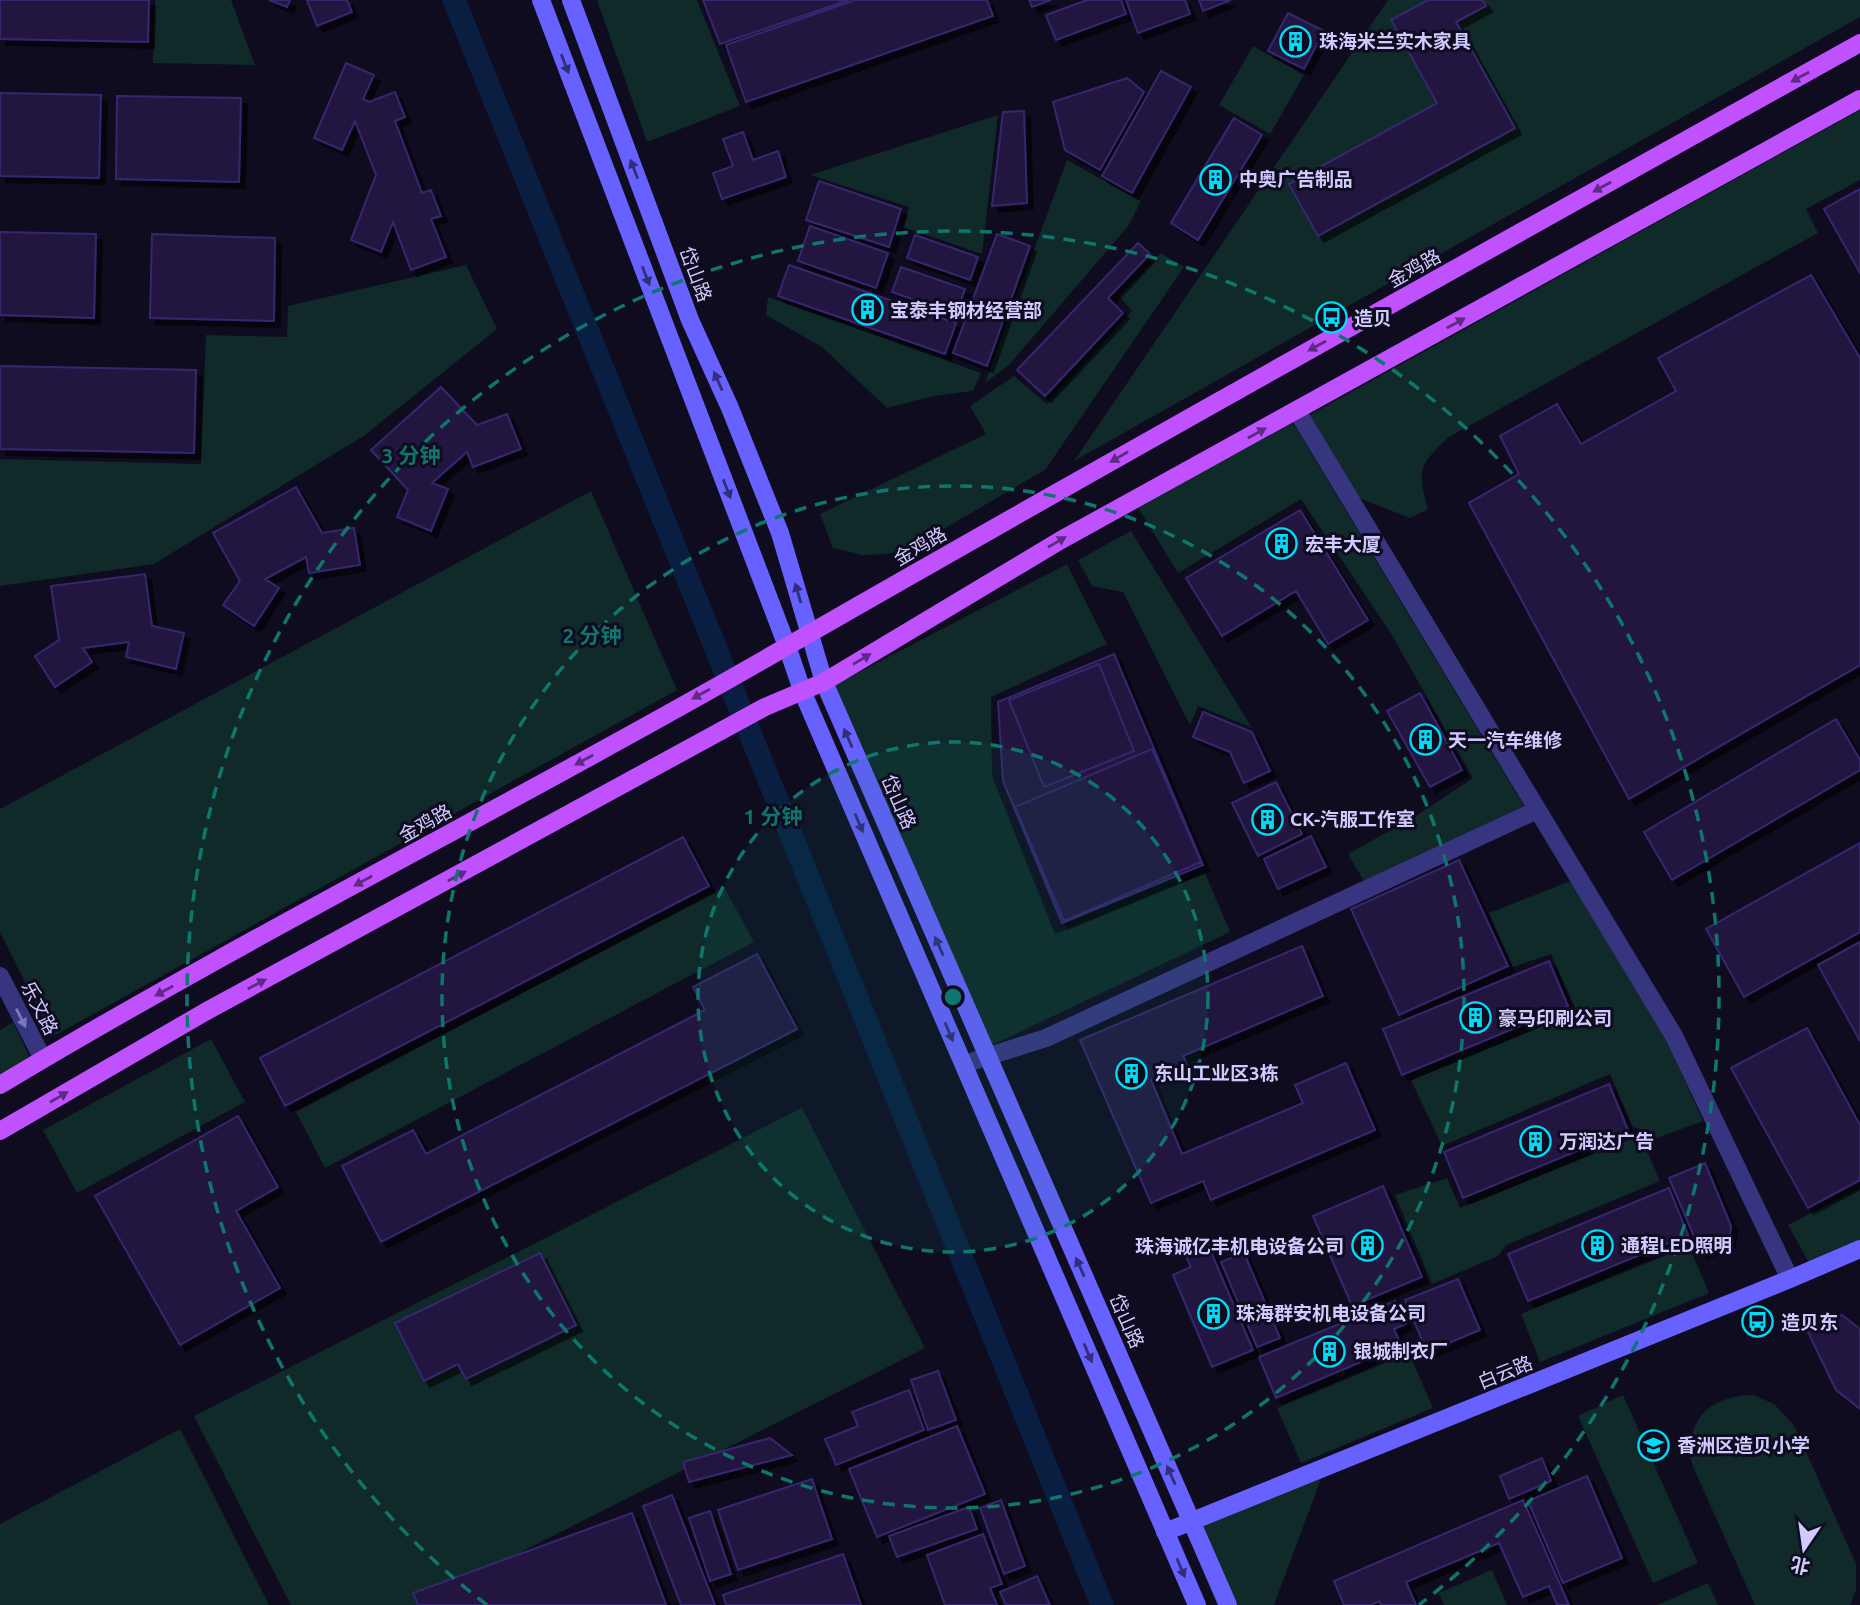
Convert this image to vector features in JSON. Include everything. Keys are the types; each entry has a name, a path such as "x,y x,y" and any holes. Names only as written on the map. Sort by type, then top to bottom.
{"main road":[{"name":"金鸡路","path":"0,1085 85,1034 643,727 1271,371 1860,44"},
{"path":"0,1131 205,1012 765,707 824,682 1061,540 1860,99"}],"street":[{"path":"541,0 803,693 1197,1605"},
{"name":"岱山路","path":"571,0 690,320 730,408 780,533 824,682 1228,1605"},
{"path":"1297,411 1674,1036 1790,1279"},
{"path":"964,1064 1046,1038 1537,810"},
{"name":"乐文路","path":"0,976 43,1059"},
{"name":"白云路","path":"1165,1531 1860,1249"}],"green space":[{"path":"155,0 231,0 255,65 153,63"},
{"path":"597,0 697,0 740,106 647,142"},
{"path":"1388,0 1860,0 1860,17 1074,461"},
{"path":"1253,46 1304,75 1270,134 1219,105"},
{"path":"1860,110 1860,180 1806,209 1818,233 1449,437 1432,454 1423,468 1422,485 1428,509 1410,518 1356,497 1310,415"},
{"path":"998,115 982,254 903,227 909,207 810,175"},
{"path":"1067,160 1141,201 1129,225 1009,365 985,383"},
{"path":"1161,253 1184,267 1045,470 914,546 887,554 862,555 833,548 820,514 986,434 970,406 1014,376 1047,404 1132,311 1119,296"},
{"path":"466,265 497,329 365,435 154,564 0,586 0,459 201,464 206,335 287,337 288,306"},
{"path":"768,297 981,373 973,391 934,396 887,408 822,347 766,315"},
{"path":"1293,423 1524,806 1364,881 1348,854 1413,818 1473,778 1390,632 1301,499 1178,573 1137,506"},
{"path":"591,491 677,690 52,1037 0,932 0,809"},
{"path":"1131,531 1252,728 1198,706 1190,725 1123,592 1092,586 1078,560"},
{"path":"1067,564 1107,644 991,697 992,776 1055,934 1205,873 1230,932 988,1047 825,690"},
{"path":"1573,880 1667,1041 1703,1121 1654,1139 1651,1132 1633,1127 1610,1074 1442,1146 1411,1080 1577,1012 1551,954 1513,967 1489,913"},
{"path":"724,887 754,942 325,1168 296,1112"},
{"path":"13,1022 30,1058 0,1076 0,1030"},
{"path":"211,1039 245,1102 77,1193 43,1130"},
{"path":"802,1108 925,1348 416,1605 291,1605 194,1416"},
{"path":"1640,1135 1660,1181 1506,1245 1498,1256 1432,1284 1395,1195 1447,1178 1460,1208"},
{"path":"1860,1188 1860,1241 1809,1263 1788,1225"},
{"path":"1689,1246 1709,1293 1540,1362 1521,1314"},
{"path":"1409,1353 1433,1408 1301,1463 1277,1408"},
{"path":"1623,1395 1698,1563 1653,1583 1578,1416"},
{"path":"1753,1395 1774,1404 1794,1425 1856,1564 1856,1590 1850,1605 1755,1605 1694,1469 1690,1452 1696,1425 1707,1409 1732,1397"},
{"path":"180,1429 269,1605 0,1605 0,1524"},
{"path":"1324,1471 1274,1605 1217,1605 1185,1528"},
{"path":"1492,1570 1507,1605 1444,1605 1439,1593"},
{"path":"1708,1583 1718,1605 1657,1605"}],"building":[{"path":"0,0 149,0 148,42 0,39"},
{"path":"269,0 290,0 287,7"},
{"path":"307,0 347,0 352,12 317,26"},
{"path":"703,0 849,0 720,44"},
{"path":"855,0 987,0 993,16 746,102 726,45"},
{"path":"1029,0 1051,0 1032,7"},
{"path":"1087,0 1121,0 1126,14 1056,40 1046,15"},
{"path":"1126,0 1185,0 1190,14 1138,33"},
{"path":"1199,0 1231,0 1203,11"},
{"path":"1428,0 1482,0 1486,6 1456,22 1515,128 1318,236 1289,184 1437,103 1391,20"},
{"name":"珠海米兰实木家具","path":"1288,13 1324,31 1304,69 1268,51"},
{"path":"346,63 374,75 363,99 369,102 395,92 405,117 395,121 422,193 431,190 441,216 431,219 446,257 411,270 393,222 381,252 351,240 376,175 355,121 342,150 314,138"},
{"path":"1161,71 1191,87 1132,193 1102,176"},
{"path":"1127,78 1144,92 1100,170 1065,150 1053,102"},
{"path":"0,93 101,95 99,178 0,176"},
{"path":"117,96 241,98 239,182 116,179"},
{"path":"1024,111 1027,203 992,206 1003,112"},
{"name":"中奥广告制品","path":"1234,118 1262,135 1198,240 1171,223"},
{"path":"743,132 753,160 778,151 786,177 722,199 713,173 733,166 723,139"},
{"path":"819,181 901,209 889,247 806,220"},
{"path":"1860,189 1860,273 1824,209"},
{"path":"810,226 888,253 876,288 798,261"},
{"path":"0,232 96,234 94,318 0,315"},
{"path":"152,234 275,238 274,321 150,318"},
{"path":"997,234 1030,246 987,366 953,353"},
{"path":"915,235 978,257 970,280 907,258"},
{"path":"1138,243 1150,254 1108,298 1123,313 1045,396 1017,370"},
{"name":"宝泰丰钢材经营部","path":"789,265 956,323 945,354 778,296"},
{"path":"901,267 965,289 956,315 892,292"},
{"path":"1811,275 1860,358 1860,665 1629,799 1469,503 1519,474 1500,436 1557,404 1581,444 1676,391 1658,358"},
{"path":"0,366 196,370 194,453 0,449"},
{"path":"441,387 477,425 507,414 521,449 473,467 467,452 432,483 448,489 431,531 397,517 408,490 371,450"},
{"path":"296,487 322,533 354,528 360,565 309,573 306,557 265,579 279,588 254,626 223,605 240,581 213,533"},
{"name":"宏丰大厦","path":"1300,510 1368,620 1328,644 1296,591 1222,636 1186,578"},
{"path":"145,574 152,626 184,633 176,669 126,657 129,642 83,648 92,662 55,687 35,656 59,640 51,586"},
{"path":"1114,654 1203,865 1062,923 1003,781 998,702"},
{"path":"1099,664 1134,751 1044,787 1009,700"},
{"name":"天一汽车维修","path":"1420,693 1462,770 1430,787 1387,711"},
{"path":"1203,712 1252,732 1270,771 1244,783 1230,752 1193,737"},
{"path":"1836,719 1860,760 1860,770 1672,880 1644,832"},
{"path":"1152,749 1201,862 1064,921 1015,807"},
{"name":"CK-汽服工作室","path":"1276,782 1302,834 1258,856 1232,803"},
{"path":"1311,836 1326,867 1278,889 1264,859"},
{"path":"683,837 709,886 285,1106 260,1058"},
{"path":"1860,843 1860,932 1744,997 1706,929"},
{"path":"1459,860 1508,966 1399,1015 1351,909"},
{"path":"1860,942 1860,1041 1818,965"},
{"name":"东山工业区3栋","path":"1302,946 1323,996 1183,1056 1187,1065 1151,1080 1182,1154 1303,1103 1295,1085 1346,1063 1375,1130 1211,1200 1203,1181 1151,1203 1080,1040"},
{"path":"757,954 797,1029 381,1242 342,1166 413,1130 426,1154 705,1010 693,987"},
{"name":"豪马印刷公司","path":"1549,961 1568,1006 1402,1075 1383,1029"},
{"path":"1807,1028 1860,1125 1860,1180 1808,1208 1731,1068"},
{"name":"万润达广告","path":"1609,1084 1628,1130 1463,1198 1444,1152"},
{"path":"238,1116 278,1187 236,1211 280,1288 180,1345 95,1196"},
{"path":"1705,1163 1731,1226 1729,1241 1701,1253 1669,1178"},
{"name":"珠海诚亿丰机电设备公司","path":"1383,1186 1422,1277 1352,1306 1313,1216"},
{"name":"通程LED照明","path":"1669,1188 1688,1235 1528,1301 1508,1254"},
{"name":"珠海群安机电设备公司","path":"1208,1245 1253,1350 1212,1367 1173,1275 1191,1267 1185,1254"},
{"path":"540,1253 576,1325 466,1379 458,1364 424,1381 395,1323"},
{"path":"1244,1253 1280,1338 1257,1347 1221,1262"},
{"path":"1458,1279 1480,1330 1427,1352 1405,1300"},
{"name":"银城制衣厂","path":"1395,1301 1406,1324 1394,1329 1401,1345 1276,1398 1259,1357"},
{"path":"1842,1315 1860,1329 1860,1409 1836,1390 1804,1324"},
{"path":"938,1371 956,1420 928,1430 911,1380"},
{"path":"909,1390 924,1430 836,1465 825,1439 858,1426 852,1412"},
{"path":"957,1426 985,1494 877,1537 849,1469"},
{"path":"770,1438 792,1455 689,1482 683,1462"},
{"path":"1542,1458 1551,1481 1509,1499 1500,1476"},
{"path":"1587,1476 1622,1558 1563,1583 1528,1501"},
{"path":"812,1479 832,1539 738,1570 718,1510"},
{"path":"672,1495 715,1605 681,1605 643,1506"},
{"path":"1001,1500 1025,1566 1004,1574 980,1508"},
{"path":"1523,1500 1569,1605 1557,1605 1549,1586 1523,1597 1499,1543 1406,1582 1416,1605 1381,1605 1379,1601 1371,1605 1344,1605 1334,1581"},
{"path":"969,1507 977,1529 897,1557 889,1536"},
{"path":"710,1511 731,1574 710,1581 689,1518"},
{"path":"632,1513 666,1605 418,1605 413,1593"},
{"path":"983,1534 1002,1584 990,1588 997,1605 945,1605 927,1555"},
{"path":"843,1554 861,1605 726,1605 723,1595"},
{"path":"1037,1576 1050,1605 1006,1605 1000,1592"}],"waterway":[{"path":"454,0 1102,1605"}],"place":[{"name":"珠海米兰实木家具","path":"1296,41"},
{"name":"中奥广告制品","path":"1216,179"},
{"name":"宝泰丰钢材经营部","path":"867,310"},
{"name":"造贝","path":"1331,318"},
{"name":"宏丰大厦","path":"1282,544"},
{"name":"天一汽车维修","path":"1425,740"},
{"name":"CK-汽服工作室","path":"1267,819"},
{"name":"豪马印刷公司","path":"1475,1018"},
{"name":"东山工业区3栋","path":"1131,1073"},
{"name":"万润达广告","path":"1536,1141"},
{"name":"通程LED照明","path":"1598,1245"},
{"name":"珠海诚亿丰机电设备公司","path":"1367,1246"},
{"name":"珠海群安机电设备公司","path":"1213,1313"},
{"name":"造贝东","path":"1758,1322"},
{"name":"银城制衣厂","path":"1330,1351"},
{"name":"香洲区造贝小学","path":"1654,1445"}]}
